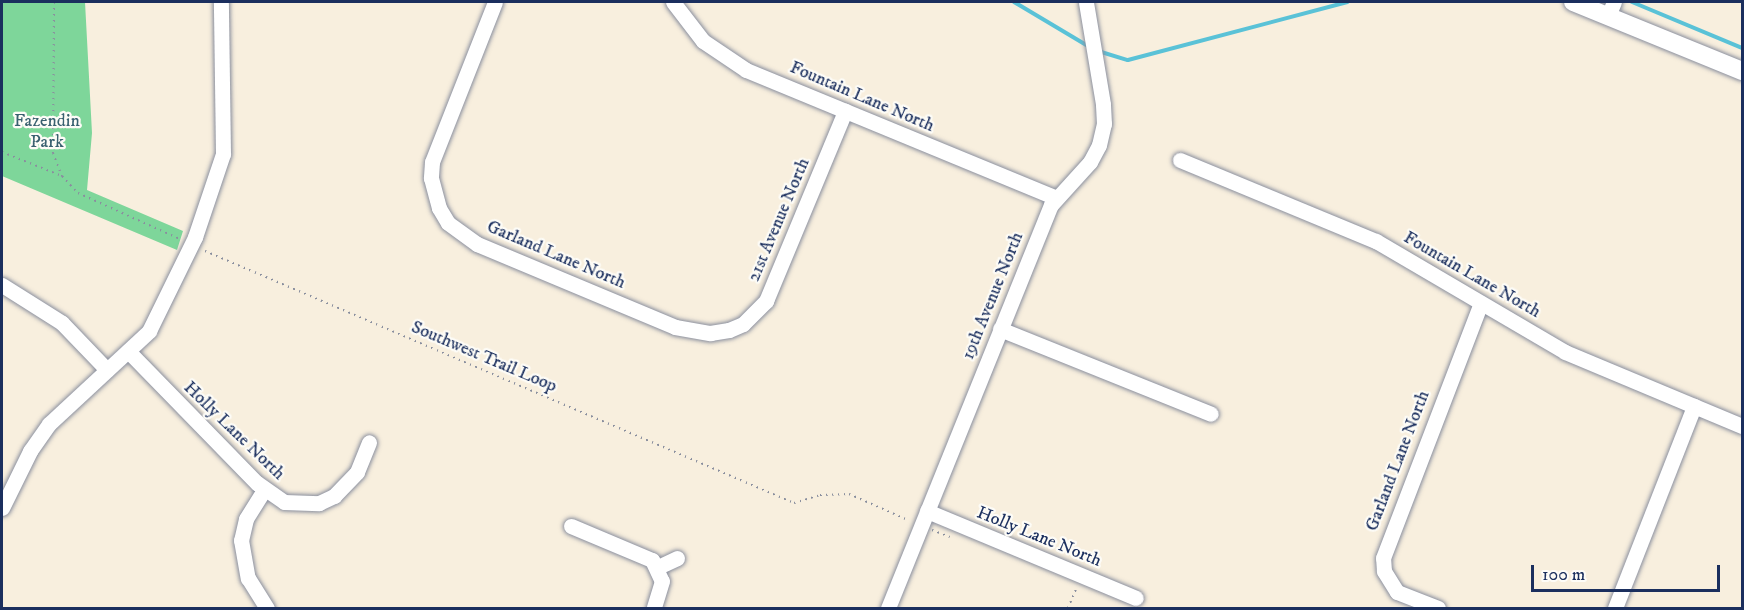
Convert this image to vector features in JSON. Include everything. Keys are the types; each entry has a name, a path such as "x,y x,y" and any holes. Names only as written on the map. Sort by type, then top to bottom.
{"street":[{"path":"2,508 30,451 49,424 149,331 191,244 223,153 221,2"},
{"name":"Garland Lane North","path":"495,2 436,148 431,178 433,194 448,223 461,235 675,327 710,333 729,330"},
{"name":"Fountain Lane North","path":"673,2 686,22 723,57 845,111 1056,198"},
{"name":"19th Avenue North","path":"888,609 1000,329 1056,198 1090,162 1104,124 1086,2"},
{"path":"1572,2 1611,9 1743,71"},
{"name":"21st Avenue North","path":"729,330 743,324 766,301 845,111"},
{"name":"Fountain Lane North","path":"1180,160 1376,241 1565,352 1743,426"},
{"path":"2,285 62,323 107,370"},
{"name":"Garland Lane North","path":"1438,609 1398,592 1384,571 1383,558 1481,303"},
{"path":"1000,329 1211,414"},
{"name":"Holly Lane North","path":"128,351 264,490 284,502 301,505 334,496 357,472 369,442"},
{"path":"1615,609 1694,406"},
{"path":"264,490 246,519 242,540 248,578 267,609"},
{"name":"Holly Lane North","path":"927,512 1136,598"},
{"path":"571,526 642,553 658,567 662,581 654,609"},
{"path":"658,567 677,558"}],"path":[{"path":"54,2 53,153 62,176"},
{"name":"Southwest Trail Loop","path":"2,152 62,176 78,193 191,244 794,503 820,495 849,494 907,519"},
{"path":"1068,609 1077,586"}],"green space":[{"name":"Fazendin Park","path":"2,2 85,2 92,133 87,190 183,231 177,250 2,176"}],"waterway":[{"path":"1014,2 1088,46"},
{"path":"1098,51 1128,60 1347,2"},
{"path":"1632,2 1742,48"}]}
